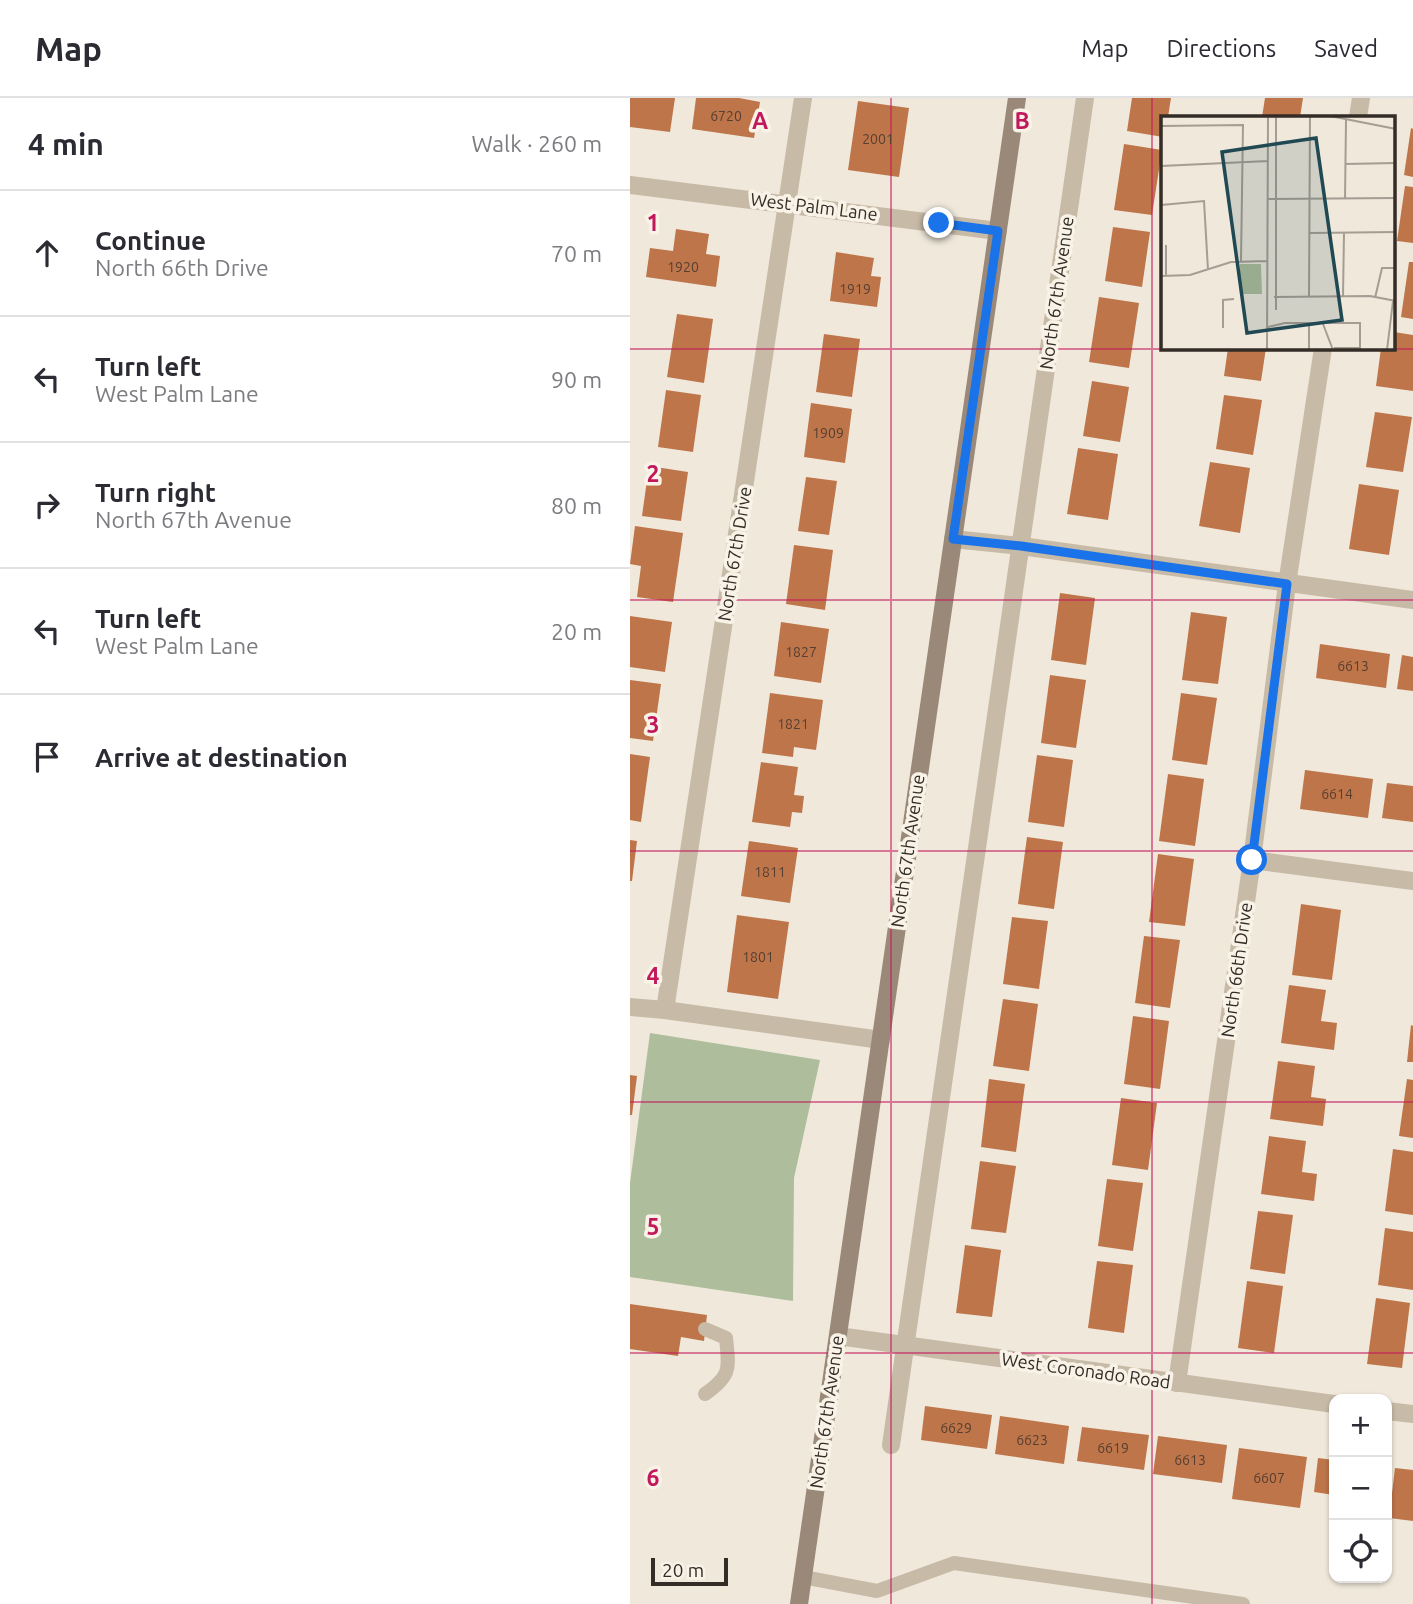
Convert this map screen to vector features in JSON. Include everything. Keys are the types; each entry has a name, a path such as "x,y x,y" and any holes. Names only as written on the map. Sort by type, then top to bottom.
{"main road":[{"name":"North 67th Avenue","path":"799,1604 1017,98"}],"street":[{"name":"North 67th Drive","path":"666,1010 803,98"},
{"name":"North 67th Avenue","path":"891,1445 1085,98"},
{"path":"1358,116 1361,98"},
{"name":"West Palm Lane","path":"630,185 998,231"},
{"name":"North 66th Drive","path":"1177,1383 1252,860 1287,584 1323,350"},
{"path":"953,539 1413,600"},
{"path":"1252,860 1413,881"},
{"path":"630,1007 881,1040"},
{"name":"West Coronado Road","path":"838,1336 1329,1403"},
{"path":"1392,1411 1413,1414"}],"lane":[{"path":"705,1329 726,1338 729,1368 719,1384 705,1394"},
{"path":"803,1577 877,1591 954,1563 1144,1597 1243,1604"}],"green space":[{"path":"650,1033 820,1060 794,1178 793,1301 630,1277 630,1183"}],"building":[{"path":"630,98 675,98 670,132 630,127"},
{"path":"696,98 739,98 760,102 754,138 692,129"},
{"path":"1132,98 1171,98 1168,116 1161,116 1161,137 1127,131"},
{"path":"1265,98 1303,98 1300,116 1262,116"},
{"path":"858,101 909,108 899,177 848,170"},
{"path":"1411,128 1413,129 1413,177 1404,175"},
{"path":"1124,144 1161,150 1152,215 1114,210"},
{"path":"1405,186 1413,187 1413,243 1397,241"},
{"path":"1113,227 1150,232 1142,287 1105,281"},
{"path":"676,229 709,234 706,254 720,256 716,287 646,277 650,248 673,251"},
{"path":"836,252 874,258 871,276 881,277 877,307 830,301"},
{"path":"1409,262 1413,262 1413,319 1401,317"},
{"path":"1099,297 1139,303 1129,368 1089,362"},
{"path":"677,314 713,319 704,383 667,377"},
{"path":"1396,332 1413,335 1413,391 1376,386 1381,350 1396,350"},
{"path":"824,334 860,339 852,397 816,392"},
{"path":"1228,350 1266,350 1261,381 1224,376"},
{"path":"1092,381 1129,387 1120,442 1083,436"},
{"path":"666,390 701,395 693,452 658,447"},
{"path":"1224,395 1262,400 1253,455 1216,449"},
{"path":"811,403 852,409 845,463 804,457"},
{"path":"1375,412 1412,417 1403,472 1366,467"},
{"path":"1078,448 1118,454 1108,520 1067,514"},
{"path":"1210,462 1250,468 1240,533 1199,526"},
{"path":"649,466 688,472 681,521 642,516"},
{"path":"806,477 837,481 829,535 798,531"},
{"path":"1359,484 1399,490 1389,555 1349,549"},
{"path":"635,526 683,533 673,602 637,597 641,566 630,564"},
{"path":"794,545 833,550 825,610 786,604"},
{"path":"1060,593 1095,598 1086,665 1051,660"},
{"path":"1191,612 1227,617 1218,684 1182,680"},
{"path":"630,616 672,622 665,672 630,667"},
{"path":"781,622 829,629 821,683 774,676"},
{"path":"1320,644 1390,654 1386,688 1316,678"},
{"path":"1402,655 1413,657 1413,691 1397,689"},
{"path":"1050,675 1086,680 1076,748 1041,743"},
{"path":"630,680 661,684 653,741 630,738"},
{"path":"770,693 823,700 816,750 794,747 793,757 762,753"},
{"path":"1181,693 1217,698 1207,765 1172,760"},
{"path":"630,754 650,757 641,822 630,820"},
{"path":"1037,755 1073,760 1064,827 1028,822"},
{"path":"761,762 798,767 794,795 804,796 802,813 792,812 790,827 752,822"},
{"path":"1305,770 1373,779 1368,818 1300,809"},
{"path":"1168,774 1204,779 1195,846 1159,841"},
{"path":"1387,783 1413,786 1413,822 1382,818"},
{"path":"1027,837 1063,842 1054,909 1018,904"},
{"path":"630,840 637,841 632,881 630,881"},
{"path":"749,841 798,848 790,903 741,896"},
{"path":"1158,854 1194,859 1185,926 1149,922"},
{"path":"1301,904 1341,910 1332,980 1292,975"},
{"path":"737,915 789,922 778,999 727,992"},
{"path":"1012,917 1048,921 1039,989 1003,984"},
{"path":"1144,936 1180,940 1170,1008 1135,1003"},
{"path":"1289,985 1326,990 1321,1021 1337,1023 1334,1050 1281,1043"},
{"path":"1003,999 1038,1004 1029,1071 993,1066"},
{"path":"1133,1016 1169,1021 1160,1089 1124,1084"},
{"path":"1411,1025 1413,1062 1407,1062"},
{"path":"1278,1061 1315,1066 1311,1097 1326,1099 1323,1126 1270,1119"},
{"path":"630,1075 637,1076 632,1115 630,1115"},
{"path":"989,1079 1025,1084 1016,1152 981,1147"},
{"path":"1407,1079 1413,1080 1413,1138 1399,1136"},
{"path":"1121,1098 1157,1103 1148,1170 1112,1165"},
{"path":"1269,1136 1306,1141 1302,1172 1317,1174 1314,1201 1261,1194"},
{"path":"1393,1149 1413,1152 1413,1215 1385,1211"},
{"path":"980,1161 1016,1166 1006,1233 971,1229"},
{"path":"1107,1179 1143,1183 1133,1251 1098,1246"},
{"path":"1258,1211 1293,1215 1285,1274 1250,1269"},
{"path":"1385,1228 1413,1232 1413,1290 1378,1285"},
{"path":"965,1245 1001,1250 992,1317 956,1313"},
{"path":"1097,1261 1133,1265 1124,1333 1088,1328"},
{"path":"1247,1281 1283,1286 1274,1353 1238,1348"},
{"path":"1376,1298 1410,1303 1402,1368 1367,1364"},
{"path":"630,1304 707,1315 704,1341 681,1337 678,1356 630,1349"},
{"path":"925,1406 992,1415 987,1449 921,1440"},
{"path":"1000,1416 1069,1426 1064,1464 995,1454"},
{"path":"1082,1427 1149,1435 1144,1470 1077,1461"},
{"path":"1158,1436 1227,1445 1222,1483 1153,1474"},
{"path":"1239,1448 1307,1457 1300,1508 1232,1499"},
{"path":"1318,1458 1329,1459 1329,1494 1314,1492"},
{"path":"1395,1468 1413,1470 1413,1521 1392,1518"}],"route":[{"path":"939,223 998,231 953,539 1021,546 1287,584 1252,860"}]}
